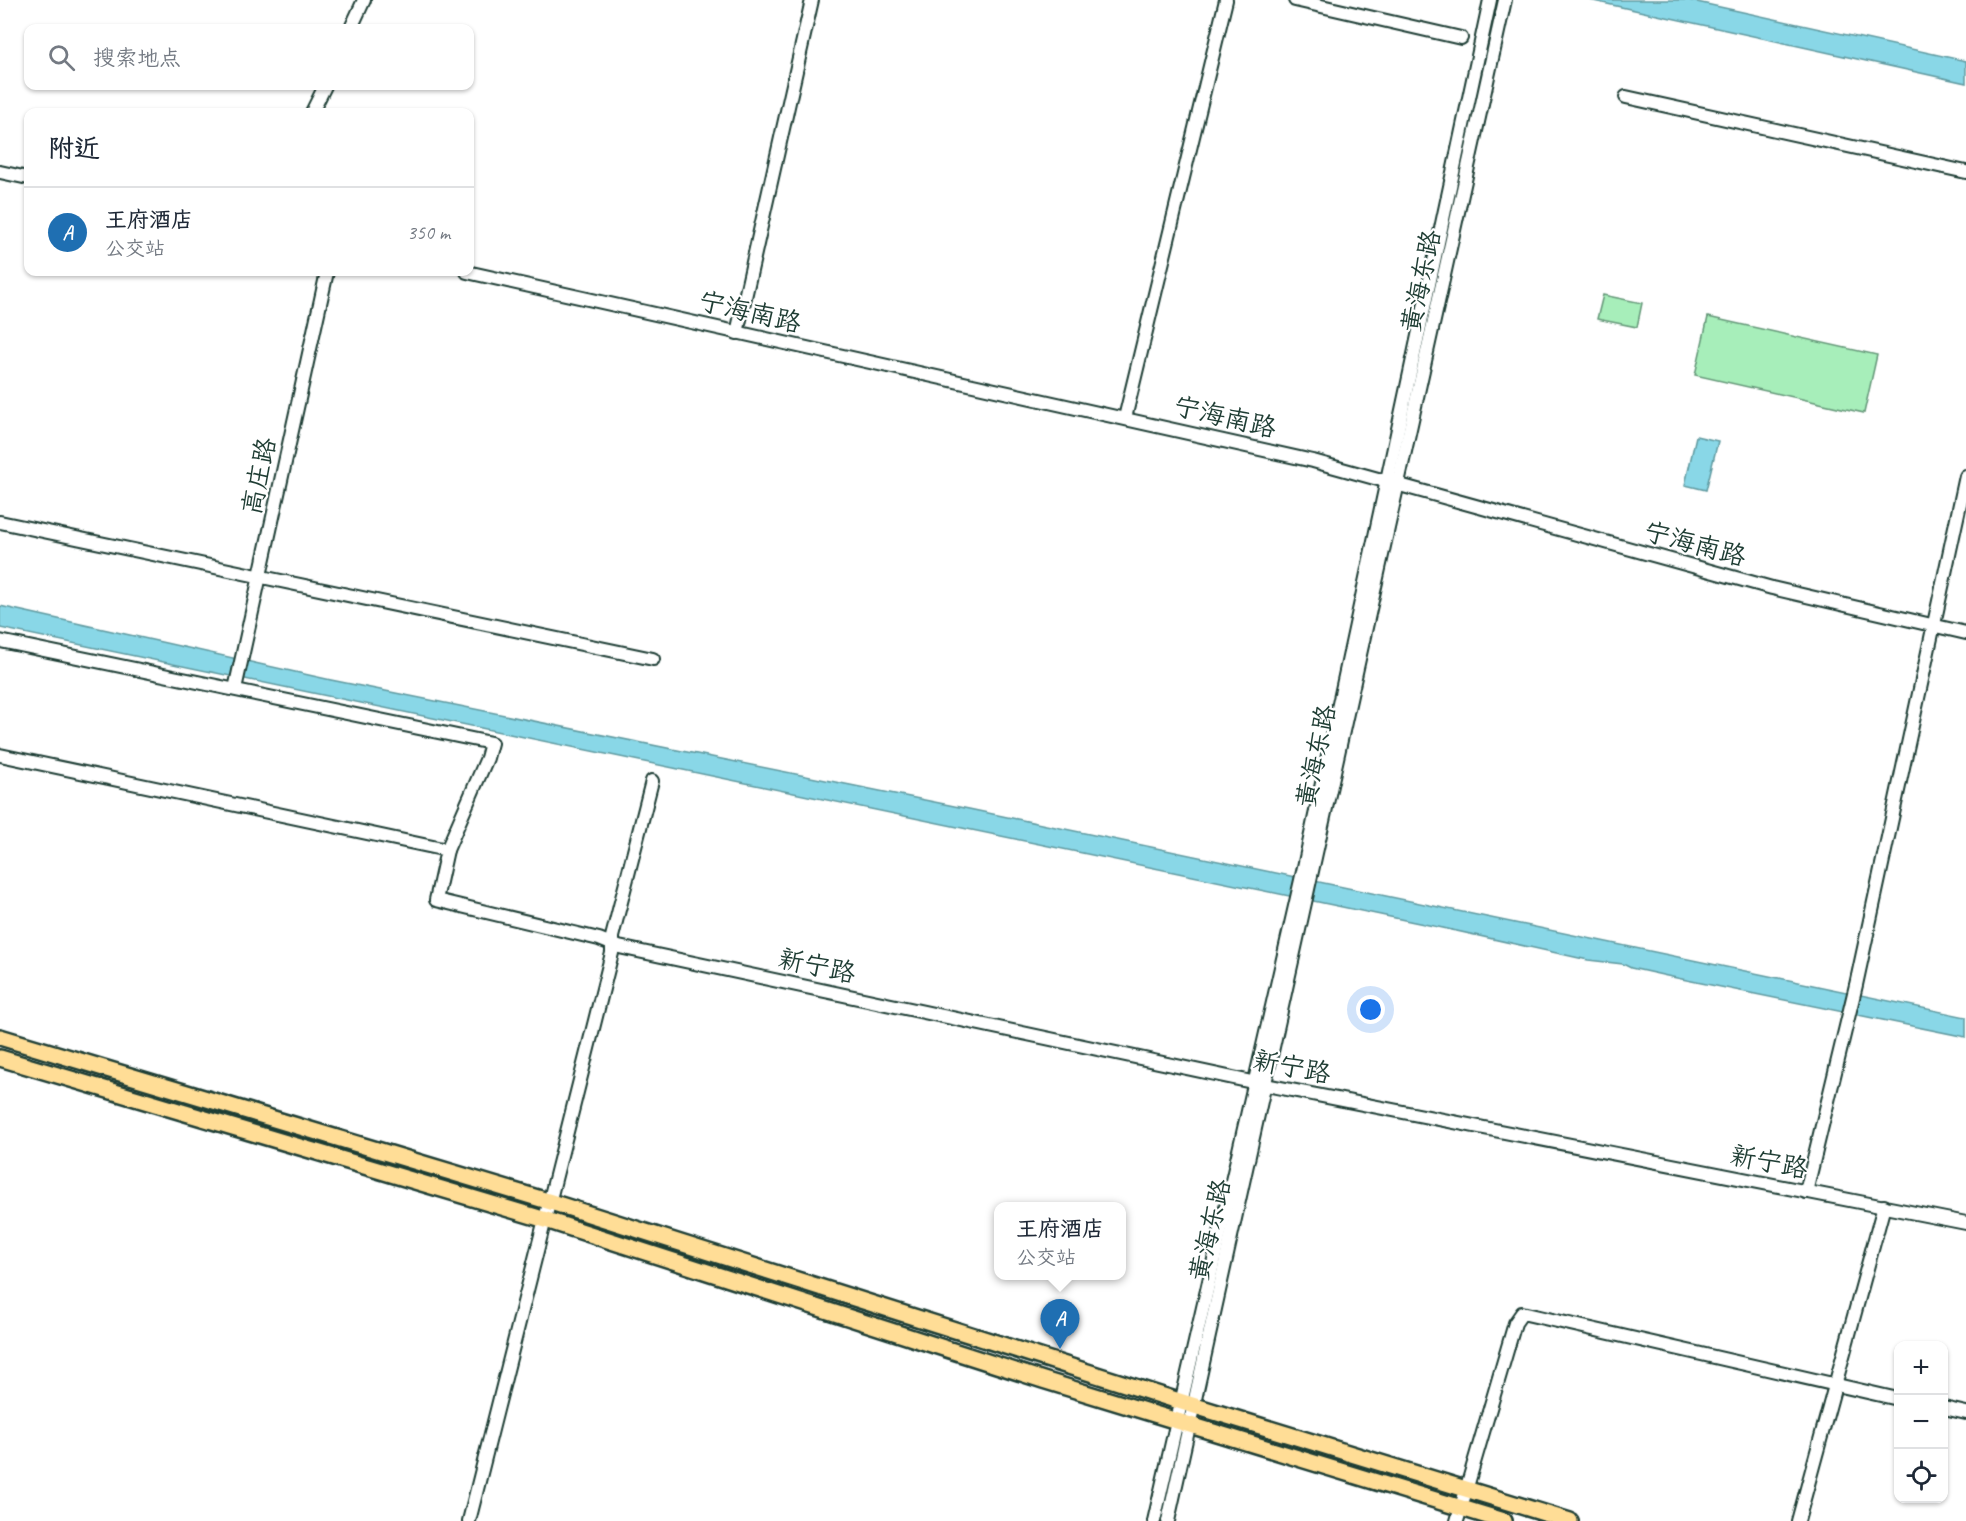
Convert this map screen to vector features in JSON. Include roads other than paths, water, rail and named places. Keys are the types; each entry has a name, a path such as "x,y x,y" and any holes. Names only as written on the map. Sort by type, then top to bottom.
{"main road":[{"path":"0,1037 550,1202 1188,1404 1570,1521"},
{"path":"0,1058 546,1220 1458,1514 1504,1521"}],"street":[{"path":"353,24 364,0"},
{"path":"737,333 813,0"},
{"path":"1125,418 1226,0"},
{"path":"1295,0 1461,38"},
{"name":"黄海东路","path":"1309,868 1385,482 1490,0"},
{"name":"黄海东路","path":"1154,1521 1188,1404 1298,915 1399,486 1505,0"},
{"path":"314,108 323,90"},
{"path":"1626,97 1966,172"},
{"path":"0,172 24,177"},
{"name":"宁海南路","path":"474,274 1268,450 1772,588 1966,633"},
{"name":"高庄路","path":"235,687 326,276"},
{"path":"1806,1192 1854,989 1966,476"},
{"path":"0,522 653,659"},
{"path":"0,641 235,687 491,743 487,758 447,850 0,755"},
{"path":"469,1521 612,954 612,937 652,781"},
{"name":"新宁路","path":"447,850 436,900 612,944 1261,1084 1966,1223"},
{"path":"1798,1521 1884,1206"},
{"path":"1458,1514 1515,1323 1522,1313 1894,1398"},
{"path":"1948,1409 1966,1413"},
{"name":"黄海东路","path":"1168,1521 1183,1424"}],"water":[{"path":"1589,0 1688,0 1966,61 1966,83"},
{"path":"1696,436 1718,441 1706,490 1685,485"},
{"path":"0,606 331,680 969,809 1966,1017 1966,1037 0,628"}],"place":[{"name":"王府酒店","path":"1060,1349"}]}
